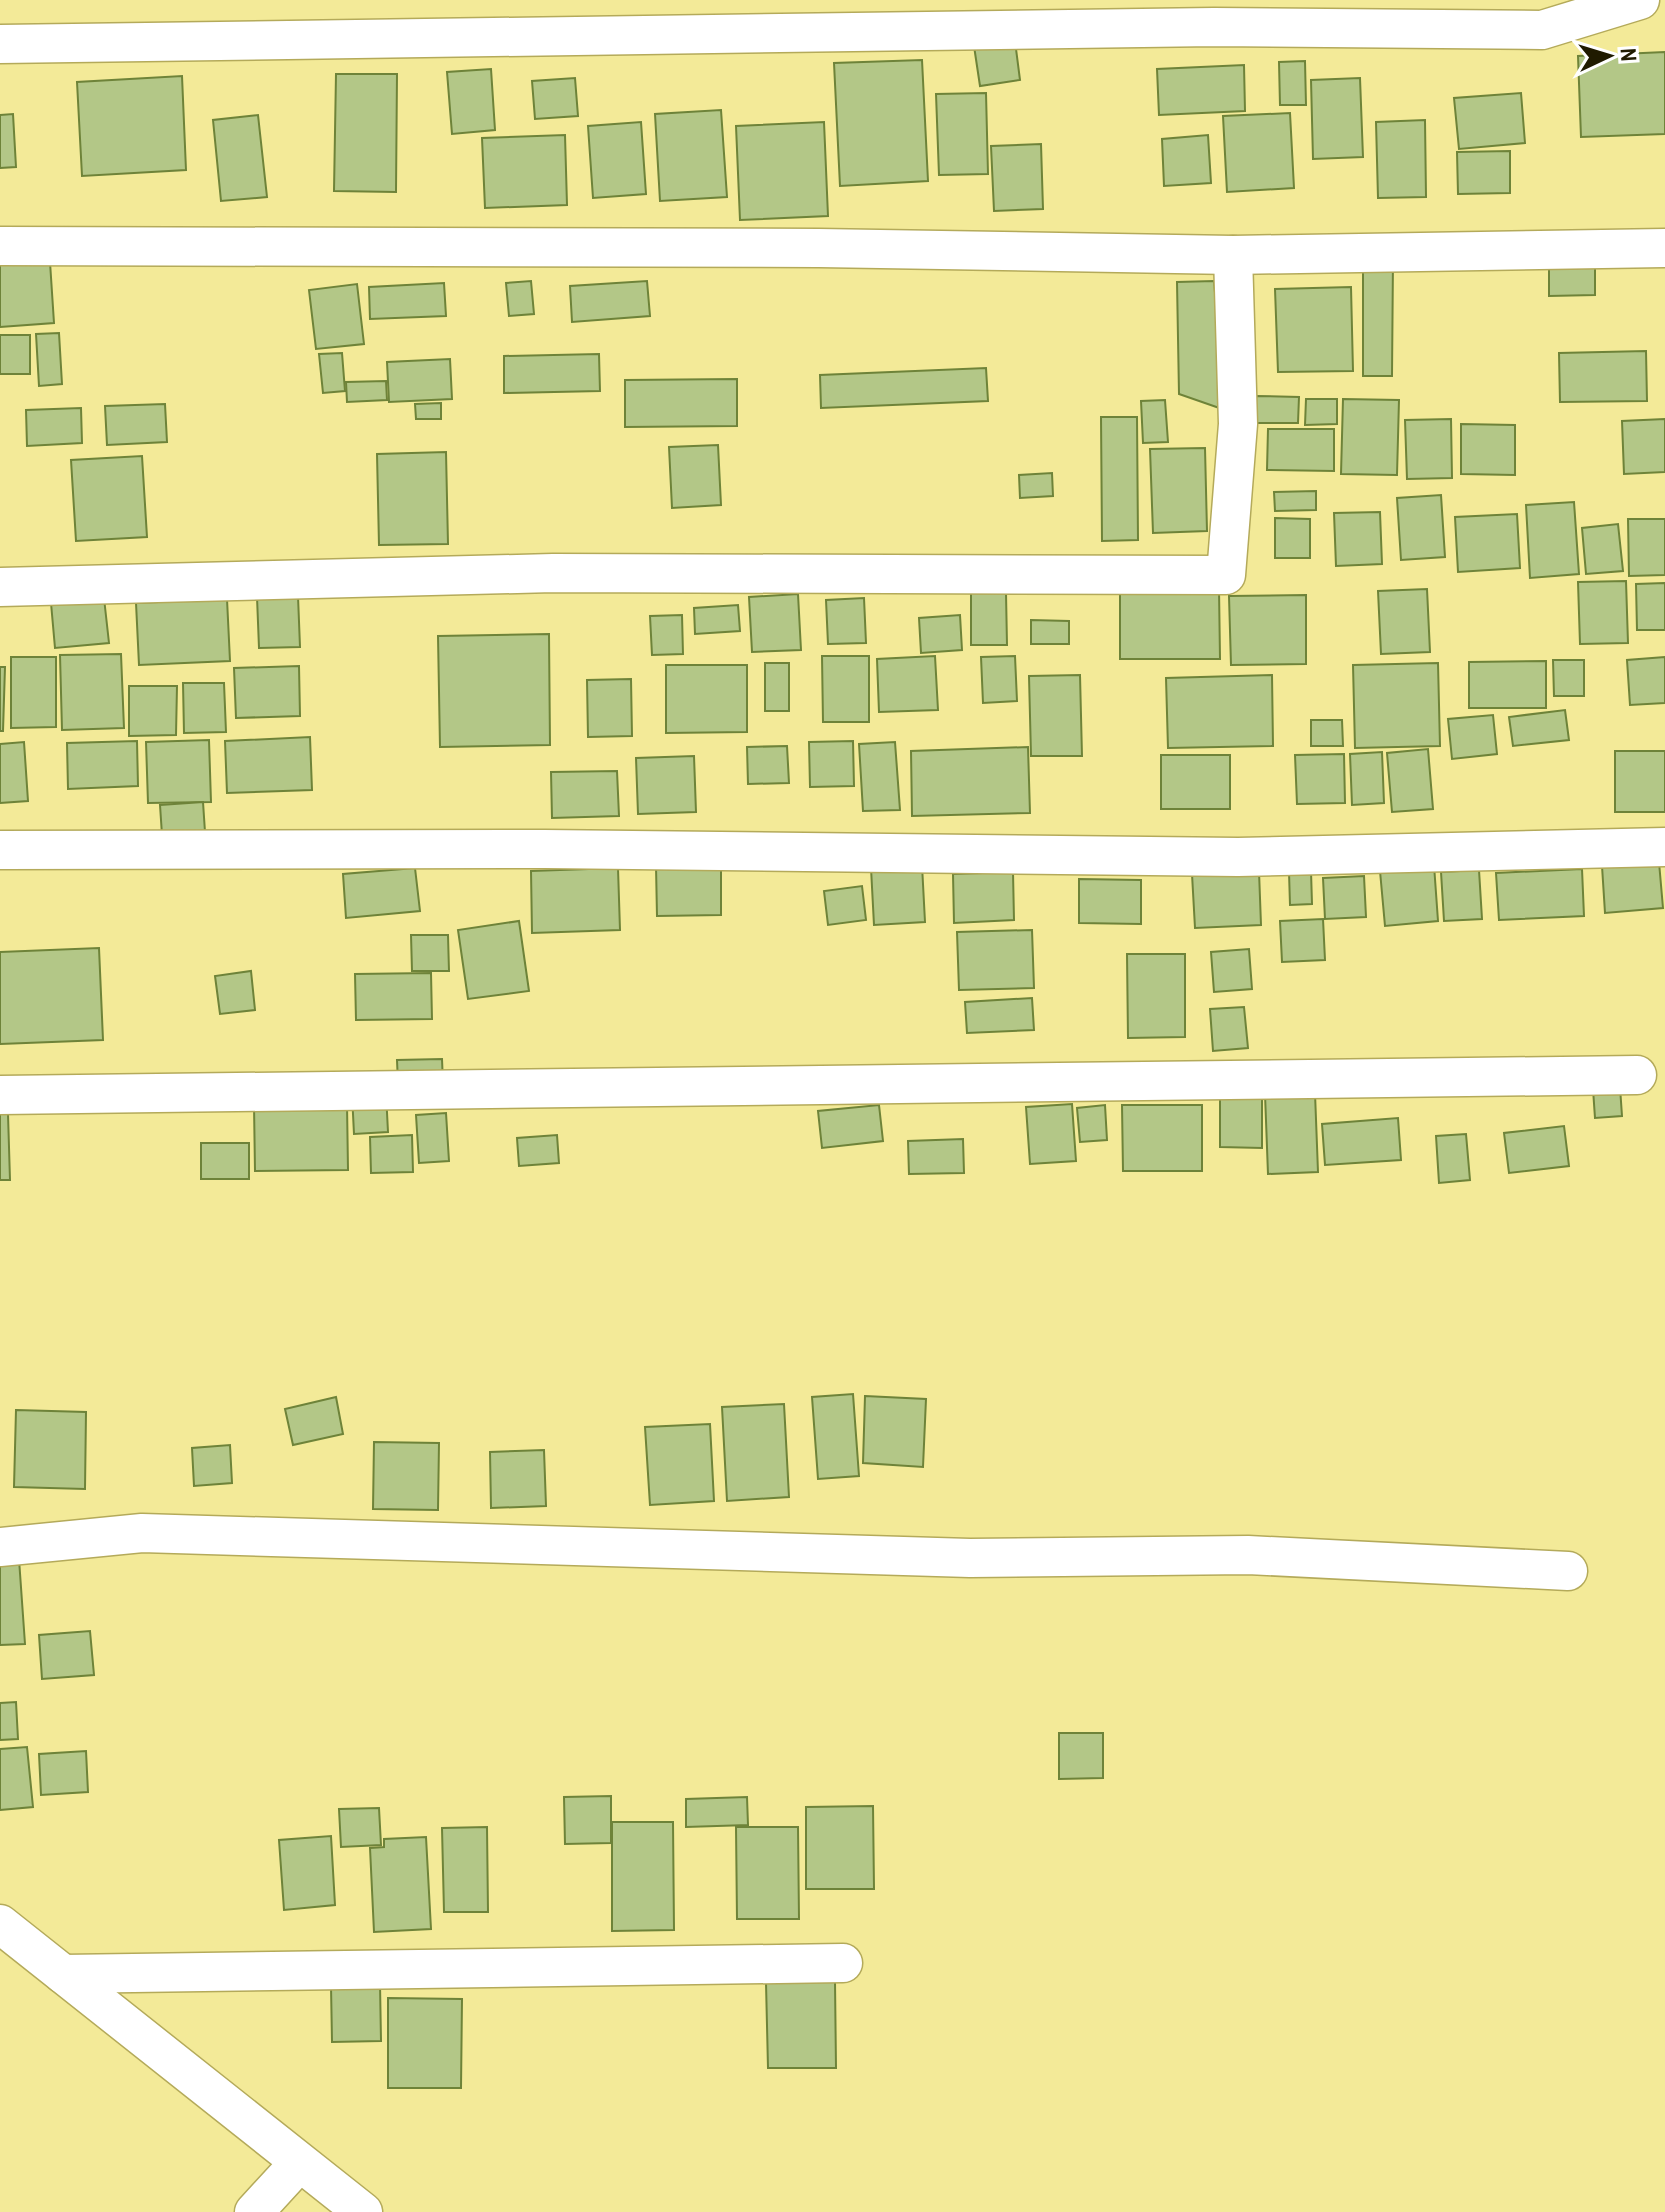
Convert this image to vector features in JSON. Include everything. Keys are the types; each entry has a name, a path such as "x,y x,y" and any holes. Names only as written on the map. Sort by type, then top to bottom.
{"street":[{"path":"0,44 1214,27 1542,30 1640,0"},
{"path":"0,246 819,248 1233,255 1665,248"},
{"path":"0,587 553,573 1226,575 1238,424 1233,255"},
{"path":"0,850 545,849 1238,857 1665,847"},
{"path":"0,1095 1637,1075"},
{"path":"0,1547 142,1533 970,1558 1248,1555 1568,1571"},
{"path":"0,1924 363,2212"},
{"path":"63,1974 843,1963"},
{"path":"254,2212 299,2163"}],"building":[{"path":"1015,41 1020,80 980,86 974,46"},
{"path":"1665,52 1665,134 1581,137 1578,56"},
{"path":"922,60 928,181 840,186 834,63"},
{"path":"1305,61 1306,105 1280,105 1279,62"},
{"path":"1244,65 1245,111 1159,115 1157,69"},
{"path":"491,69 495,130 452,134 447,72"},
{"path":"336,74 397,74 396,192 334,191"},
{"path":"182,76 186,170 82,176 77,82"},
{"path":"575,78 578,116 535,119 532,81"},
{"path":"1360,78 1363,157 1313,159 1311,80"},
{"path":"986,93 988,174 939,175 936,94"},
{"path":"1521,93 1525,143 1459,149 1454,98"},
{"path":"721,110 727,197 660,201 655,114"},
{"path":"1290,113 1294,188 1227,192 1223,116"},
{"path":"13,114 16,167 0,168 0,115"},
{"path":"258,115 267,197 221,201 213,120"},
{"path":"1425,120 1426,197 1378,198 1376,122"},
{"path":"641,122 646,194 593,198 588,126"},
{"path":"824,122 828,216 740,220 736,126"},
{"path":"565,135 567,205 485,208 482,138"},
{"path":"1208,135 1211,183 1164,186 1162,139"},
{"path":"1041,144 1043,209 994,211 991,146"},
{"path":"1510,151 1510,193 1458,194 1457,152"},
{"path":"1595,250 1595,295 1549,296 1549,251"},
{"path":"1363,258 1393,259 1392,376 1363,376"},
{"path":"50,262 54,323 0,327 0,265"},
{"path":"531,281 534,314 509,316 506,283"},
{"path":"647,281 650,316 572,322 570,286"},
{"path":"1214,281 1225,410 1179,394 1177,282"},
{"path":"444,283 446,316 370,319 369,287"},
{"path":"357,284 364,344 316,349 309,290"},
{"path":"1351,287 1353,371 1278,372 1275,289"},
{"path":"59,333 62,384 39,386 36,334"},
{"path":"0,335 30,335 30,374 0,374"},
{"path":"1646,351 1647,401 1560,402 1559,353"},
{"path":"342,353 345,391 323,393 319,354"},
{"path":"599,354 600,391 504,393 504,356"},
{"path":"450,359 452,399 389,402 387,362"},
{"path":"986,368 988,401 821,408 820,375"},
{"path":"737,379 737,426 625,427 625,380"},
{"path":"386,381 387,400 347,402 346,382"},
{"path":"1256,396 1299,397 1298,423 1256,423"},
{"path":"1306,399 1337,399 1337,424 1305,425"},
{"path":"1343,399 1399,400 1397,475 1341,474"},
{"path":"1165,400 1168,442 1143,443 1141,401"},
{"path":"441,403 441,419 416,419 415,404"},
{"path":"165,404 167,442 107,445 105,406"},
{"path":"81,408 82,443 27,446 26,410"},
{"path":"1101,417 1137,417 1138,540 1102,541"},
{"path":"1451,419 1452,478 1407,479 1405,420"},
{"path":"1665,419 1665,472 1624,474 1622,421"},
{"path":"1461,424 1515,425 1515,475 1461,474"},
{"path":"1268,429 1334,429 1334,471 1267,470"},
{"path":"718,445 721,505 672,508 669,447"},
{"path":"1205,448 1207,531 1153,533 1150,449"},
{"path":"446,452 448,544 379,545 377,454"},
{"path":"142,456 147,537 76,541 71,460"},
{"path":"1052,473 1053,496 1020,498 1019,475"},
{"path":"1316,491 1316,510 1275,511 1274,492"},
{"path":"1441,495 1445,557 1401,560 1397,498"},
{"path":"1574,502 1579,574 1530,578 1526,505"},
{"path":"1380,512 1382,564 1336,566 1334,513"},
{"path":"1517,514 1520,568 1458,572 1455,517"},
{"path":"1275,518 1310,519 1310,558 1275,558"},
{"path":"1628,519 1665,519 1665,575 1629,576"},
{"path":"1618,524 1623,571 1586,574 1582,528"},
{"path":"1626,581 1628,643 1580,644 1578,582"},
{"path":"1665,583 1665,630 1637,630 1636,584"},
{"path":"1219,588 1220,659 1120,659 1120,589"},
{"path":"1427,589 1430,652 1381,654 1378,591"},
{"path":"971,593 1006,593 1007,645 971,645"},
{"path":"798,594 801,650 752,652 749,597"},
{"path":"1306,595 1306,664 1231,665 1229,596"},
{"path":"298,596 300,647 259,648 257,597"},
{"path":"104,598 109,643 55,648 51,603"},
{"path":"864,598 866,643 828,644 826,600"},
{"path":"227,599 230,661 139,665 136,603"},
{"path":"738,605 740,631 695,634 694,608"},
{"path":"682,615 683,654 652,655 650,616"},
{"path":"960,615 962,650 921,653 919,618"},
{"path":"1031,620 1069,621 1069,644 1031,644"},
{"path":"549,634 550,745 440,747 438,636"},
{"path":"121,654 124,728 62,730 60,655"},
{"path":"822,656 869,656 869,722 823,722"},
{"path":"935,656 938,710 879,712 877,659"},
{"path":"1015,656 1017,701 983,703 981,657"},
{"path":"11,657 56,657 56,727 11,728"},
{"path":"1665,657 1665,703 1630,705 1627,660"},
{"path":"1553,660 1584,660 1584,696 1554,696"},
{"path":"1546,661 1546,708 1469,708 1469,662"},
{"path":"765,663 789,663 789,711 765,711"},
{"path":"1438,663 1440,746 1355,748 1353,665"},
{"path":"666,665 747,665 747,732 666,733"},
{"path":"299,666 300,716 236,718 234,668"},
{"path":"0,667 5,667 3,731 0,731"},
{"path":"1080,675 1082,756 1031,756 1029,676"},
{"path":"1272,675 1273,746 1168,748 1166,678"},
{"path":"631,679 632,736 588,737 587,680"},
{"path":"183,683 224,683 226,732 184,733"},
{"path":"129,686 177,686 176,735 129,736"},
{"path":"1565,710 1569,740 1513,746 1509,717"},
{"path":"1493,715 1497,754 1452,759 1448,719"},
{"path":"1311,720 1342,720 1343,746 1311,746"},
{"path":"310,737 312,790 227,793 225,741"},
{"path":"209,740 211,802 148,803 146,742"},
{"path":"137,741 138,786 68,789 67,743"},
{"path":"853,741 854,786 810,787 809,742"},
{"path":"24,742 28,801 0,803 0,744"},
{"path":"895,742 900,810 863,811 859,744"},
{"path":"787,746 789,783 748,784 747,747"},
{"path":"1028,747 1030,813 912,816 911,751"},
{"path":"1428,749 1433,809 1392,812 1387,753"},
{"path":"1615,751 1665,751 1665,812 1615,812"},
{"path":"1382,752 1384,803 1352,805 1350,754"},
{"path":"1344,754 1345,803 1297,804 1295,755"},
{"path":"1161,755 1230,755 1230,809 1161,809"},
{"path":"694,756 696,812 638,814 636,758"},
{"path":"617,771 619,816 552,818 551,772"},
{"path":"203,802 205,832 162,835 160,805"},
{"path":"1659,862 1663,908 1605,913 1602,866"},
{"path":"721,865 721,915 657,916 656,866"},
{"path":"922,865 925,922 874,925 871,868"},
{"path":"1434,865 1438,921 1385,926 1380,871"},
{"path":"415,868 420,911 346,918 343,874"},
{"path":"618,868 620,930 532,933 531,871"},
{"path":"1582,869 1584,916 1499,920 1496,873"},
{"path":"1479,870 1482,919 1444,921 1441,872"},
{"path":"1259,871 1261,925 1195,928 1192,874"},
{"path":"1311,871 1312,904 1290,905 1289,872"},
{"path":"1013,872 1014,920 954,923 953,874"},
{"path":"1364,876 1366,917 1325,919 1323,878"},
{"path":"1079,879 1141,880 1141,924 1079,923"},
{"path":"862,886 866,920 828,925 824,891"},
{"path":"1323,919 1325,960 1282,962 1280,921"},
{"path":"519,921 529,991 468,999 458,930"},
{"path":"1032,930 1034,988 959,990 957,932"},
{"path":"411,935 448,935 449,971 412,971"},
{"path":"99,948 103,1040 0,1044 0,952"},
{"path":"1249,949 1252,989 1214,992 1211,952"},
{"path":"1127,954 1185,954 1185,1037 1128,1038"},
{"path":"251,971 255,1010 220,1014 215,976"},
{"path":"431,973 432,1019 356,1020 355,974"},
{"path":"1032,998 1034,1030 967,1033 965,1002"},
{"path":"1244,1007 1248,1048 1213,1051 1210,1009"},
{"path":"442,1059 443,1083 398,1084 397,1060"},
{"path":"1620,1087 1622,1116 1595,1118 1593,1089"},
{"path":"1220,1088 1262,1088 1262,1148 1220,1147"},
{"path":"386,1093 388,1132 354,1134 352,1094"},
{"path":"1315,1093 1318,1172 1268,1174 1265,1094"},
{"path":"347,1104 348,1170 255,1171 254,1105"},
{"path":"1072,1104 1076,1161 1030,1164 1026,1107"},
{"path":"879,1105 883,1141 822,1148 818,1111"},
{"path":"1105,1105 1107,1140 1080,1142 1077,1108"},
{"path":"1122,1105 1202,1105 1202,1171 1123,1171"},
{"path":"446,1113 449,1161 419,1163 416,1115"},
{"path":"0,1114 8,1114 10,1180 0,1180"},
{"path":"1398,1118 1401,1160 1325,1165 1322,1124"},
{"path":"1564,1126 1569,1166 1509,1173 1504,1133"},
{"path":"1466,1134 1470,1180 1439,1183 1436,1136"},
{"path":"412,1135 413,1172 371,1173 370,1137"},
{"path":"557,1135 559,1163 519,1166 517,1138"},
{"path":"963,1139 964,1173 909,1174 908,1141"},
{"path":"201,1143 249,1143 249,1179 201,1179"},
{"path":"853,1394 859,1476 818,1479 812,1397"},
{"path":"865,1396 926,1399 923,1467 863,1463"},
{"path":"336,1397 343,1434 293,1445 285,1409"},
{"path":"784,1404 789,1497 727,1501 722,1407"},
{"path":"16,1410 86,1412 85,1489 14,1487"},
{"path":"710,1424 714,1501 650,1505 645,1427"},
{"path":"374,1442 439,1443 438,1510 373,1509"},
{"path":"230,1445 232,1483 194,1486 192,1448"},
{"path":"544,1450 546,1506 491,1508 490,1452"},
{"path":"19,1559 25,1644 0,1645 0,1560"},
{"path":"90,1631 94,1675 42,1679 39,1635"},
{"path":"16,1702 18,1739 0,1740 0,1703"},
{"path":"1059,1733 1103,1733 1103,1778 1059,1779"},
{"path":"27,1747 33,1807 0,1810 0,1749"},
{"path":"86,1751 88,1792 41,1795 39,1754"},
{"path":"611,1796 611,1843 565,1844 564,1797"},
{"path":"747,1797 748,1825 686,1827 686,1799"},
{"path":"873,1806 874,1889 806,1889 806,1807"},
{"path":"379,1808 381,1845 341,1847 339,1809"},
{"path":"612,1822 673,1822 674,1930 612,1931"},
{"path":"487,1827 488,1912 444,1912 442,1828"},
{"path":"736,1827 798,1827 799,1919 737,1919"},
{"path":"331,1836 335,1905 284,1910 279,1840"},
{"path":"426,1837 431,1929 374,1932 370,1848 384,1847 384,1839"},
{"path":"835,1981 836,2068 768,2068 766,1983"},
{"path":"380,1984 381,2041 332,2042 331,1986"},
{"path":"388,1998 462,1999 461,2088 388,2088"}]}
